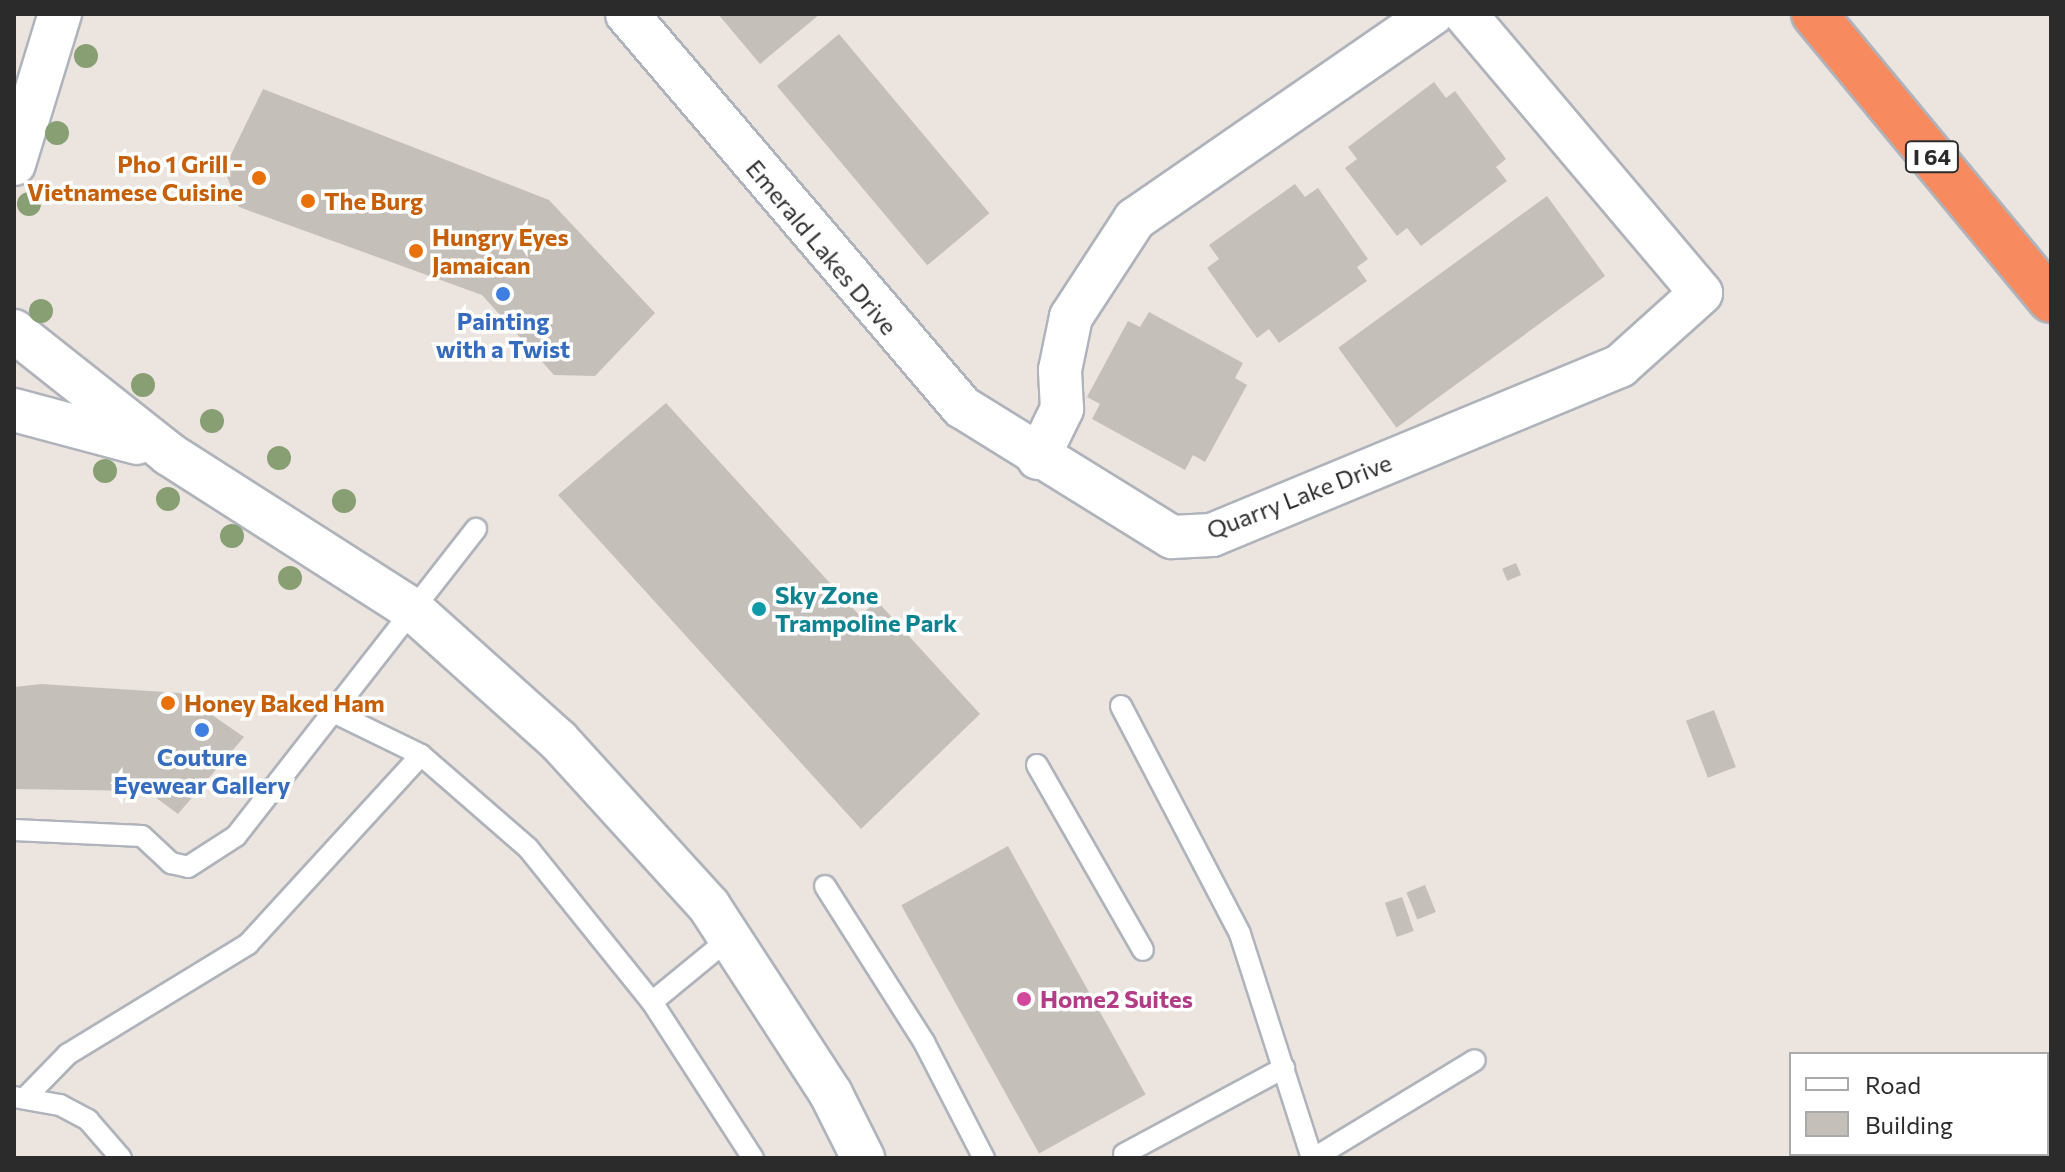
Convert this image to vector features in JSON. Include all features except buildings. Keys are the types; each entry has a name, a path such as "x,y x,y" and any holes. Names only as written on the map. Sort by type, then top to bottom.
{"highway":[{"name":"I 64","path":"1814,14 2051,300"}],"street":[{"path":"16,145 60,14"},
{"name":"Emerald Lakes Drive","path":"627,14 904,345 962,407 1038,458"},
{"path":"1038,458 1062,409 1060,370 1071,317 1135,219 1432,14"},
{"name":"Quarry Lake Drive","path":"1038,458 1172,537 1212,535 1620,366 1701,293 1465,14"},
{"path":"14,331 169,454 413,610 558,740 657,845 730,938 831,1094 863,1158"},
{"path":"14,410 169,454"}],"lane":[{"path":"14,830 142,836 171,863 188,867 236,836 476,529"},
{"path":"1121,706 1240,934 1313,1158 1475,1060"},
{"path":"333,712 421,755 528,848 652,1002 753,1158"},
{"path":"20,1097 68,1054 248,944 421,755"},
{"path":"1037,765 1143,950"},
{"path":"825,886 924,1042 984,1158"},
{"path":"652,1002 730,938"},
{"path":"1124,1154 1284,1068"},
{"path":"20,1097 69,1110 112,1153"}],"place":[{"name":"Pho 1 Grill - Vietnamese Cuisine","path":"259,178"},
{"name":"The Burg","path":"308,201"},
{"name":"Hungry Eyes Jamaican","path":"416,251"},
{"name":"Painting with a Twist","path":"503,294"},
{"name":"Sky Zone Trampoline Park","path":"759,609"},
{"name":"Honey Baked Ham","path":"168,703"},
{"name":"Couture Eyewear Gallery","path":"202,730"},
{"name":"Home2 Suites","path":"1024,999"}]}
